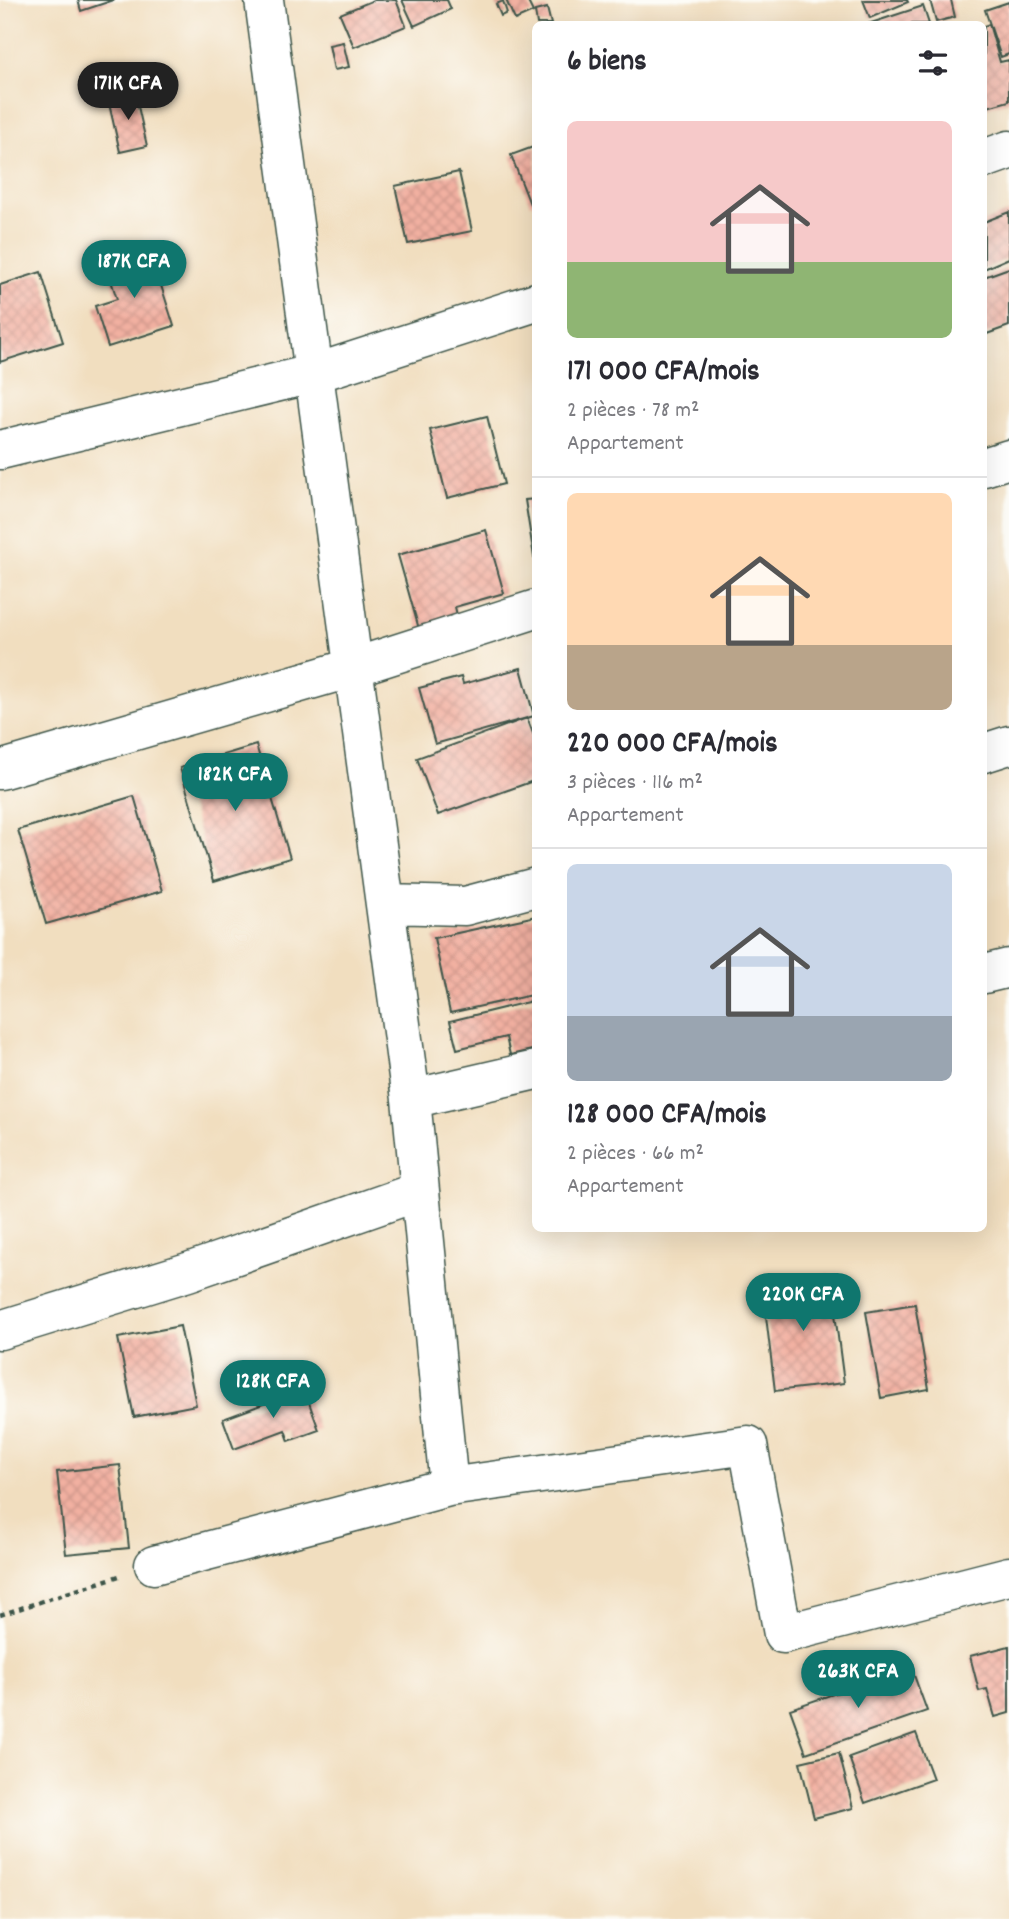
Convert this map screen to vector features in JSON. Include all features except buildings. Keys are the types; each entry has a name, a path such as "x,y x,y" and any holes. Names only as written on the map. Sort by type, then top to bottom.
{"street":[{"path":"264,0 411,1099 449,1487"},
{"path":"987,158 1009,150"},
{"path":"0,450 316,373 532,303"},
{"path":"987,466 1009,459"},
{"path":"0,770 355,667 532,610"},
{"path":"987,752 1009,745"},
{"path":"385,904 465,906 532,888"},
{"path":"987,973 1009,968"},
{"path":"411,1099 532,1071"},
{"path":"0,1330 188,1272 420,1191"},
{"path":"154,1565 449,1487 748,1445 783,1634 1009,1576"}],"path":[{"path":"0,1615 154,1565"}]}
